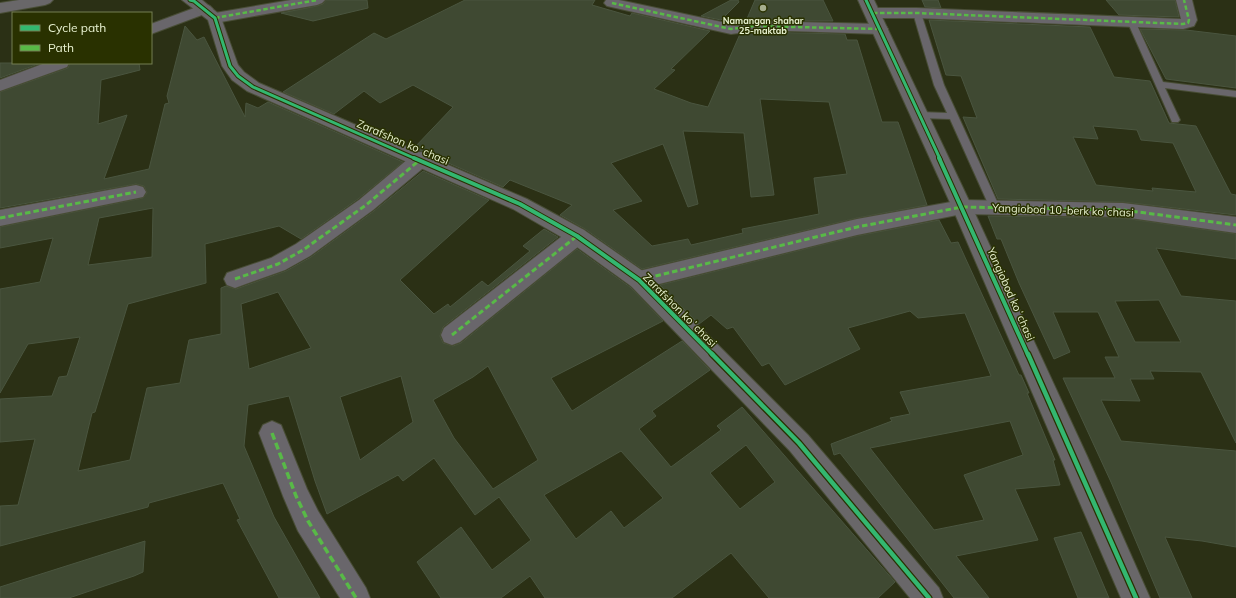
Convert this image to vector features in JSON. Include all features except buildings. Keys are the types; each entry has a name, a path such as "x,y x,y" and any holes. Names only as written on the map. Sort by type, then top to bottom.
{"street":[{"path":"0,8 45,0"},
{"path":"152,29 203,9 317,0"},
{"path":"612,3 731,29 754,26 789,26 873,14 917,13 1132,23 1188,23 1189,20 1184,0"},
{"name":"Zarafshon koʻchasi","path":"203,9 230,66 238,76 253,87 421,159 520,204 577,236 639,280 798,443 929,598"},
{"name":"Yangiobod koʻchasi","path":"873,14 962,207 1136,598"},
{"path":"0,86 57,64"},
{"path":"235,279 278,264 303,250 366,205 421,159"},
{"path":"0,218 136,192"},
{"name":"Yangiobod 10-berk koʼchasi","path":"639,280 857,227 962,207 1123,210 1236,225"},
{"path":"452,334 577,236"},
{"path":"272,433 296,496 308,521 356,598"}],"lane":[{"path":"917,13 939,85 995,208"},
{"path":"1132,23 1175,120"},
{"path":"1159,84 1236,94"},
{"path":"920,115 952,116"}],"marked path":[{"path":"215,18 317,0"},
{"path":"873,13 917,13 1183,24 1188,23 1189,20 1184,0"},
{"path":"612,3 731,29 754,26 880,29"},
{"path":"235,279 278,264 303,250 366,205 421,159"},
{"path":"0,218 136,192"},
{"path":"639,280 857,227 962,207 1123,210 1236,225"},
{"path":"452,335 577,236"},
{"path":"272,433 296,496 308,521 356,598"}],"cycle path":[{"path":"190,0 194,1 215,18 230,66 238,76 253,87 520,204 577,236 639,280 799,443 929,598"},
{"path":"866,0 962,207 1136,598"}],"place":[{"name":"Namangan shahar 25-maktab","path":"763,8"}]}
